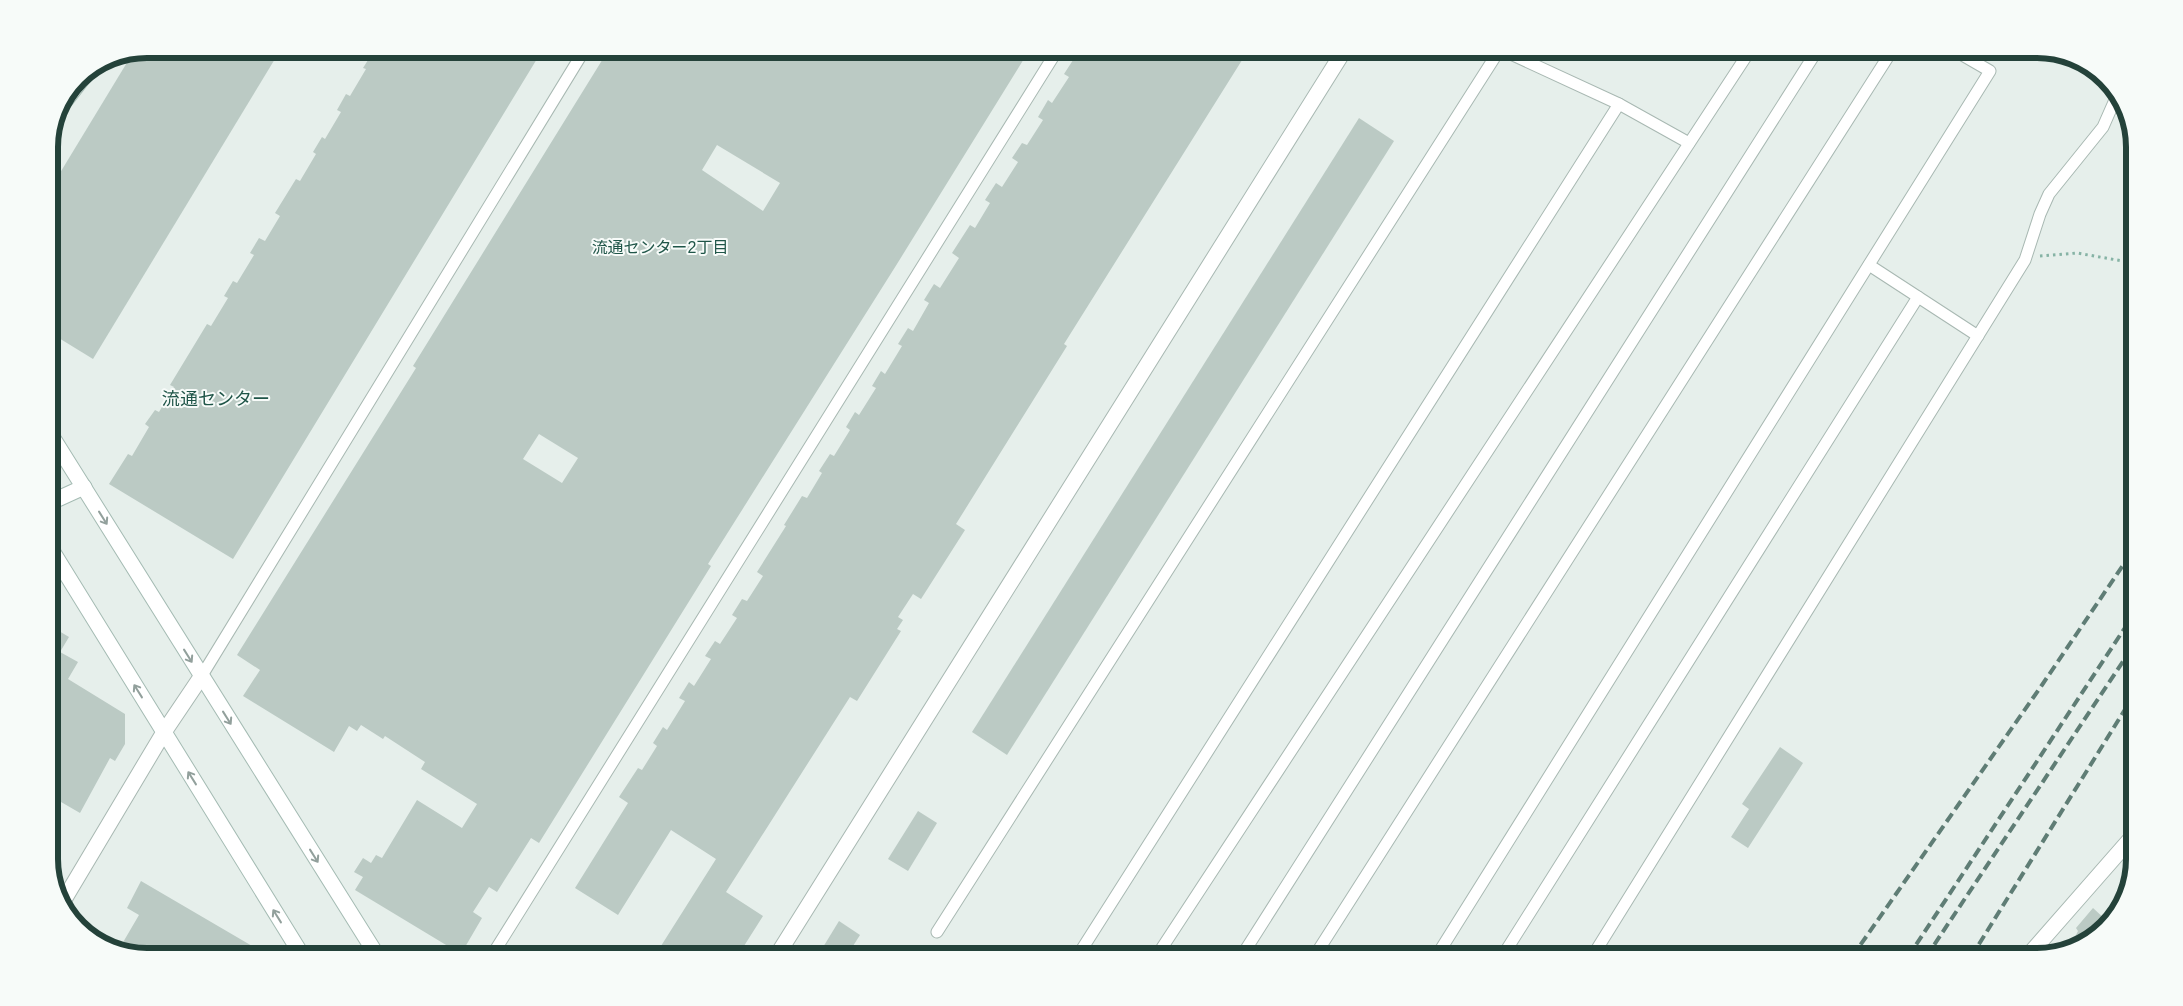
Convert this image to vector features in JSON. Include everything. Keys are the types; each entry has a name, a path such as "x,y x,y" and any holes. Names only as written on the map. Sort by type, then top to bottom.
{"street":[{"path":"782,948 1339,58"},
{"path":"58,446 372,948"},
{"path":"58,499 84,487"},
{"path":"58,561 297,948"},
{"path":"66,897 164,732 201,677"},
{"path":"2035,948 2126,845"}],"lane":[{"path":"201,677 579,58"},
{"path":"497,948 1052,58"},
{"path":"937,932 1494,58"},
{"path":"1519,58 1619,104 1689,143"},
{"path":"1162,948 1745,58"},
{"path":"1247,948 1812,58"},
{"path":"1320,948 1887,58"},
{"path":"1442,948 1990,71 1968,58"},
{"path":"1598,948 2026,257 2040,214 2049,194 2103,127 2114,103"},
{"path":"1083,948 1619,104"},
{"path":"1869,265 1978,336"},
{"path":"1508,948 1918,297"}],"path":[{"path":"2026,257 2077,252 2125,262"}],"building":[{"path":"276,58 93,359 58,338 58,176 129,59"},
{"path":"369,58 538,58 233,559 109,484 128,454 132,456 149,427 145,424 155,410 159,412 174,387 170,385 207,324 211,326 228,298 224,296 233,281 237,283 254,255 250,253 259,238 265,241 280,216 275,213 296,179 300,181 316,154 313,152 322,137 325,139 341,112 337,110 346,94 350,96 366,69 363,68"},
{"path":"603,58 1024,58 708,564 711,566 539,843 531,838 497,892 489,887 473,912 482,918 464,948 451,948 355,890 363,877 354,872 363,858 371,863 376,855 382,858 417,800 462,828 477,804 421,769 425,762 385,736 383,739 361,725 357,731 349,726 334,752 243,696 260,670 237,655 416,368 413,366","holes":["717,145 780,183 763,211 702,170","539,434 578,458 562,483 523,459"]},
{"path":"1074,58 1243,58 1064,344 1067,346 956,524 965,530 921,599 913,594 898,617 903,620 897,629 901,631 857,701 850,697 726,892 763,916 743,948 660,948 716,859 671,830 618,915 575,888 628,803 619,797 638,768 642,770 657,746 653,743 663,727 667,730 685,701 679,698 689,682 694,686 711,659 705,656 715,641 720,644 737,618 732,615 742,599 747,601 763,576 757,572 786,526 784,525 802,496 807,498 822,473 819,471 830,454 834,456 850,430 846,427 855,412 859,415 876,388 872,386 881,371 885,374 902,346 898,344 908,328 913,331 929,303 924,300 934,284 940,288 959,258 952,253 970,225 975,228 990,203 985,200 996,183 1002,187 1018,162 1012,158 1022,143 1027,145 1043,120 1038,117 1048,100 1052,103 1069,77 1064,74"},
{"path":"1359,118 1394,141 1007,755 972,732"},
{"path":"58,630 69,637 60,652 78,662 68,679 125,714 125,744 115,761 110,758 80,813 58,800"},
{"path":"1780,747 1803,763 1748,848 1731,837 1749,809 1742,804"},
{"path":"918,811 937,823 908,871 888,859"},
{"path":"141,881 256,948 141,948 125,946 122,944 139,915 127,908"},
{"path":"2093,908 2103,918 2091,930 2073,940 2078,931 2076,928"},
{"path":"839,921 860,935 852,948 822,948"}],"railway":[{"path":"1858,948 2042,685 2126,561"},
{"path":"1914,948 2126,627"},
{"path":"1932,948 2126,657"},
{"path":"1977,948 2126,708"}],"district":[{"name":"流通センター2丁目","path":"660,247"},
{"name":"流通センター","path":"216,399"}]}
